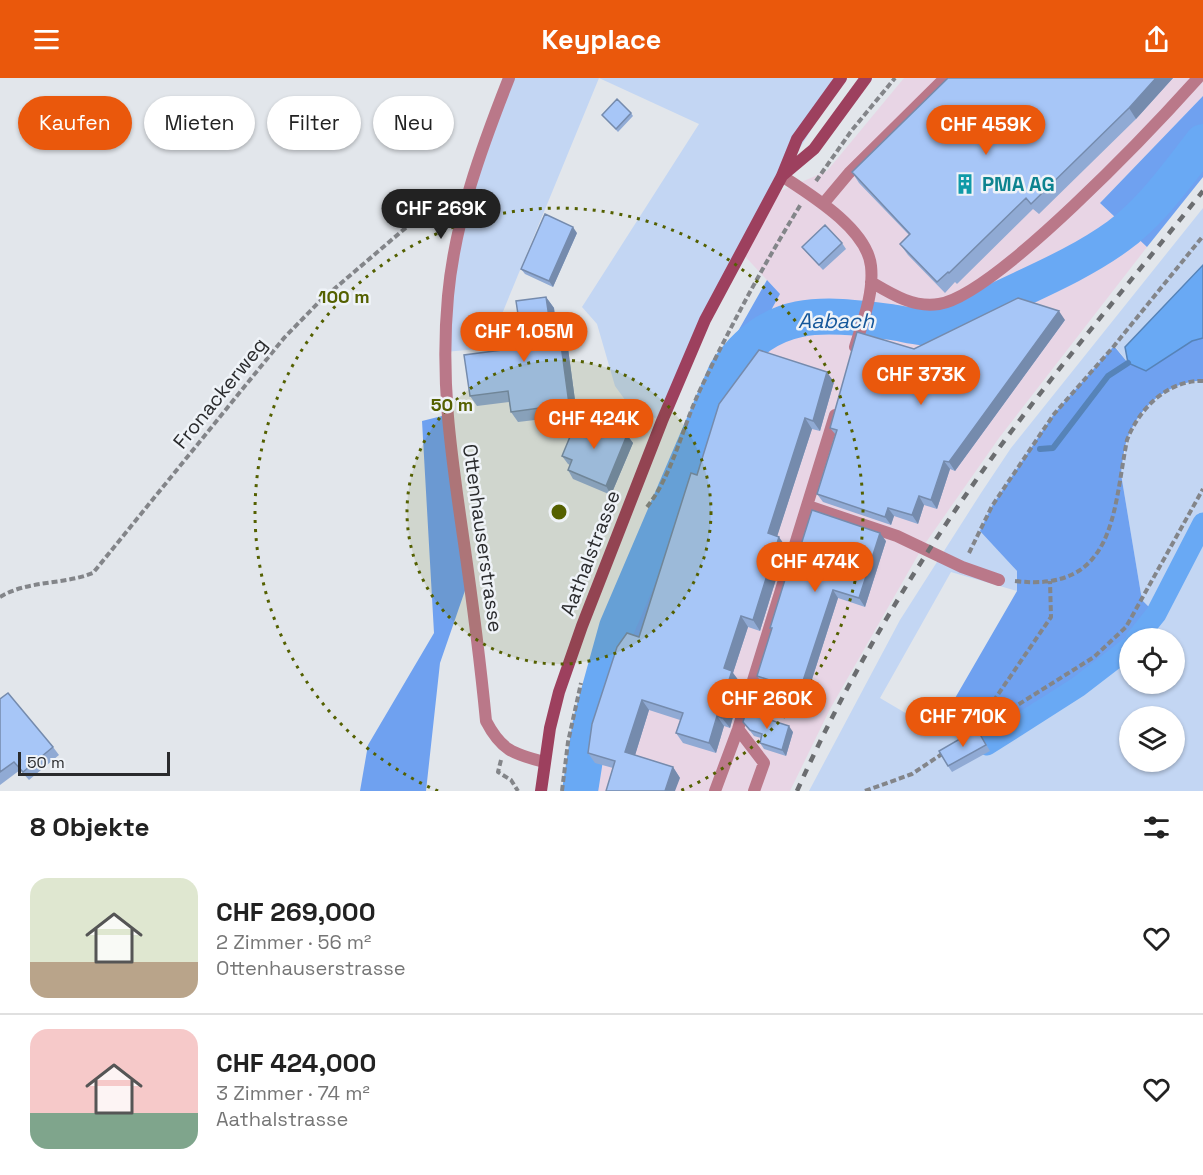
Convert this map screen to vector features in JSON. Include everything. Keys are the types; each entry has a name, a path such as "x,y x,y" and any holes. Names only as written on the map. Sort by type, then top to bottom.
{"main road":[{"name":"Aathalstrasse","path":"541,791 544,762 559,692 582,626 662,422 705,320 782,176 797,138 841,78"},
{"name":"Aathalstrasse","path":"782,176 814,149 866,78"}],"street":[{"name":"Ottenhauserstrasse","path":"509,78 476,163 456,241 448,295 445,352 446,415 486,721 504,748 544,762"},
{"path":"823,204 849,173 945,78"},
{"path":"872,282 899,298 926,305 960,298 1024,249 1075,204 1198,78"},
{"path":"782,176 823,204 854,231 867,251 872,282 852,359"},
{"path":"715,791 738,729 838,405"},
{"path":"808,506 897,536 962,567 999,579"},
{"path":"738,729 764,763 754,791"}],"path":[{"path":"643,513 660,487 699,392 766,262 808,193 852,130 895,78"},
{"name":"Fronackerweg","path":"0,597 22,588 73,581 93,573 284,338 319,302 423,213 446,201 465,200"},
{"path":"962,567 992,506 1054,414 1114,346 1203,237"},
{"path":"999,579 1024,582 1050,581 1064,578 1088,563 1106,539 1117,506 1127,440 1139,417 1149,404 1176,385 1203,381"},
{"path":"1050,581 1051,617 971,734 1094,657 1126,627 1203,489"},
{"path":"562,791 572,723 583,675"},
{"path":"865,791 912,774 952,747"},
{"path":"498,772 511,780 518,791"}],"shaded area":[{"path":"509,78 599,78 488,348 445,352 456,241"},
{"path":"599,78 843,78 771,195 662,421 631,408 615,386 597,324 582,307 699,124"},
{"path":"904,78 1203,78 1203,96 1100,203 1147,247 999,438 922,548 830,709 790,791 587,791 590,750 639,639 717,409 780,294 740,251 771,195 827,171"},
{"path":"1203,96 1203,177 1147,247 1100,203"},
{"path":"1203,208 1203,265 1125,346 1128,363 1115,346 1023,462 992,506 981,531 1017,571 1017,591 951,572 880,698 936,731 971,734 990,751 987,745 1078,687 1119,655 1119,694 1185,694 1185,628 1145,628 1156,614 1142,600 1121,474 1131,428 1150,404 1176,385 1203,381 1203,791 809,791 900,620 1011,448"},
{"path":"1203,265 1203,338 1192,341 1146,371 1128,363 1125,347"},
{"path":"767,280 780,294 717,409 639,639 590,750 587,791 568,791 576,729 607,619 720,363"},
{"path":"1203,338 1203,381 1182,384 1153,401 1132,428 1123,456 1121,474 1142,600 1156,614 1145,628 1119,628 1119,655 1078,687 987,745 981,735 936,731 1017,591 1017,571 980,531 992,506 1054,414 1114,346 1128,363 1146,371 1192,341"},
{"path":"446,415 469,579 440,663 426,791 360,791 368,745 434,633 422,421"}],"building":[{"name":"PMA AG","path":"948,78 1156,78 1129,108 1031,204 1026,198 937,282 900,244 910,234 852,172"},
{"path":"617,99 631,113 616,129 602,115"},
{"path":"545,214 573,227 549,281 521,269"},
{"path":"825,225 842,243 819,265 802,247"},
{"path":"546,297 549,317 557,315 569,404 511,412 508,391 470,396 464,355 517,348 514,321 519,321 516,301"},
{"path":"1018,298 1059,311 949,462 944,461 931,500 919,496 912,515 888,508 885,517 817,494 837,430 830,428 857,332 914,349"},
{"path":"759,350 827,372 813,421 805,418 768,533 779,537 753,620 741,616 724,668 732,671 722,701 727,703 722,718 717,716 709,743 676,733 683,713 642,700 625,752 673,767 665,791 606,791 615,761 588,753 592,724 617,647 627,633 639,637 691,473 697,475 719,404"},
{"path":"579,415 627,435 606,486 568,470 572,460 562,456"},
{"path":"812,510 880,533 859,598 833,590 800,690 757,676 796,544 801,545"},
{"path":"8,693 53,747 23,772 14,762 0,772 0,699"},
{"path":"746,712 789,726 782,750 760,743 762,734 750,730 743,722"},
{"path":"977,729 986,745 948,766 939,751"}],"waterway":[{"name":"Aabach","path":"580,791 591,721 617,627 726,372 743,351 760,336 779,325 799,319 842,317 929,328 956,322 1076,262 1118,236 1153,204 1203,142"},
{"path":"915,336 916,325"},
{"path":"1040,449 1053,448 1108,376 1128,363"},
{"path":"1145,628 1156,614 1203,523"},
{"path":"987,745 1078,687 1119,655"}],"railway":[{"path":"797,791 818,745 865,656 944,526 1026,412 1203,191"}],"place":[{"name":"PMA AG","path":"965,184"}]}
